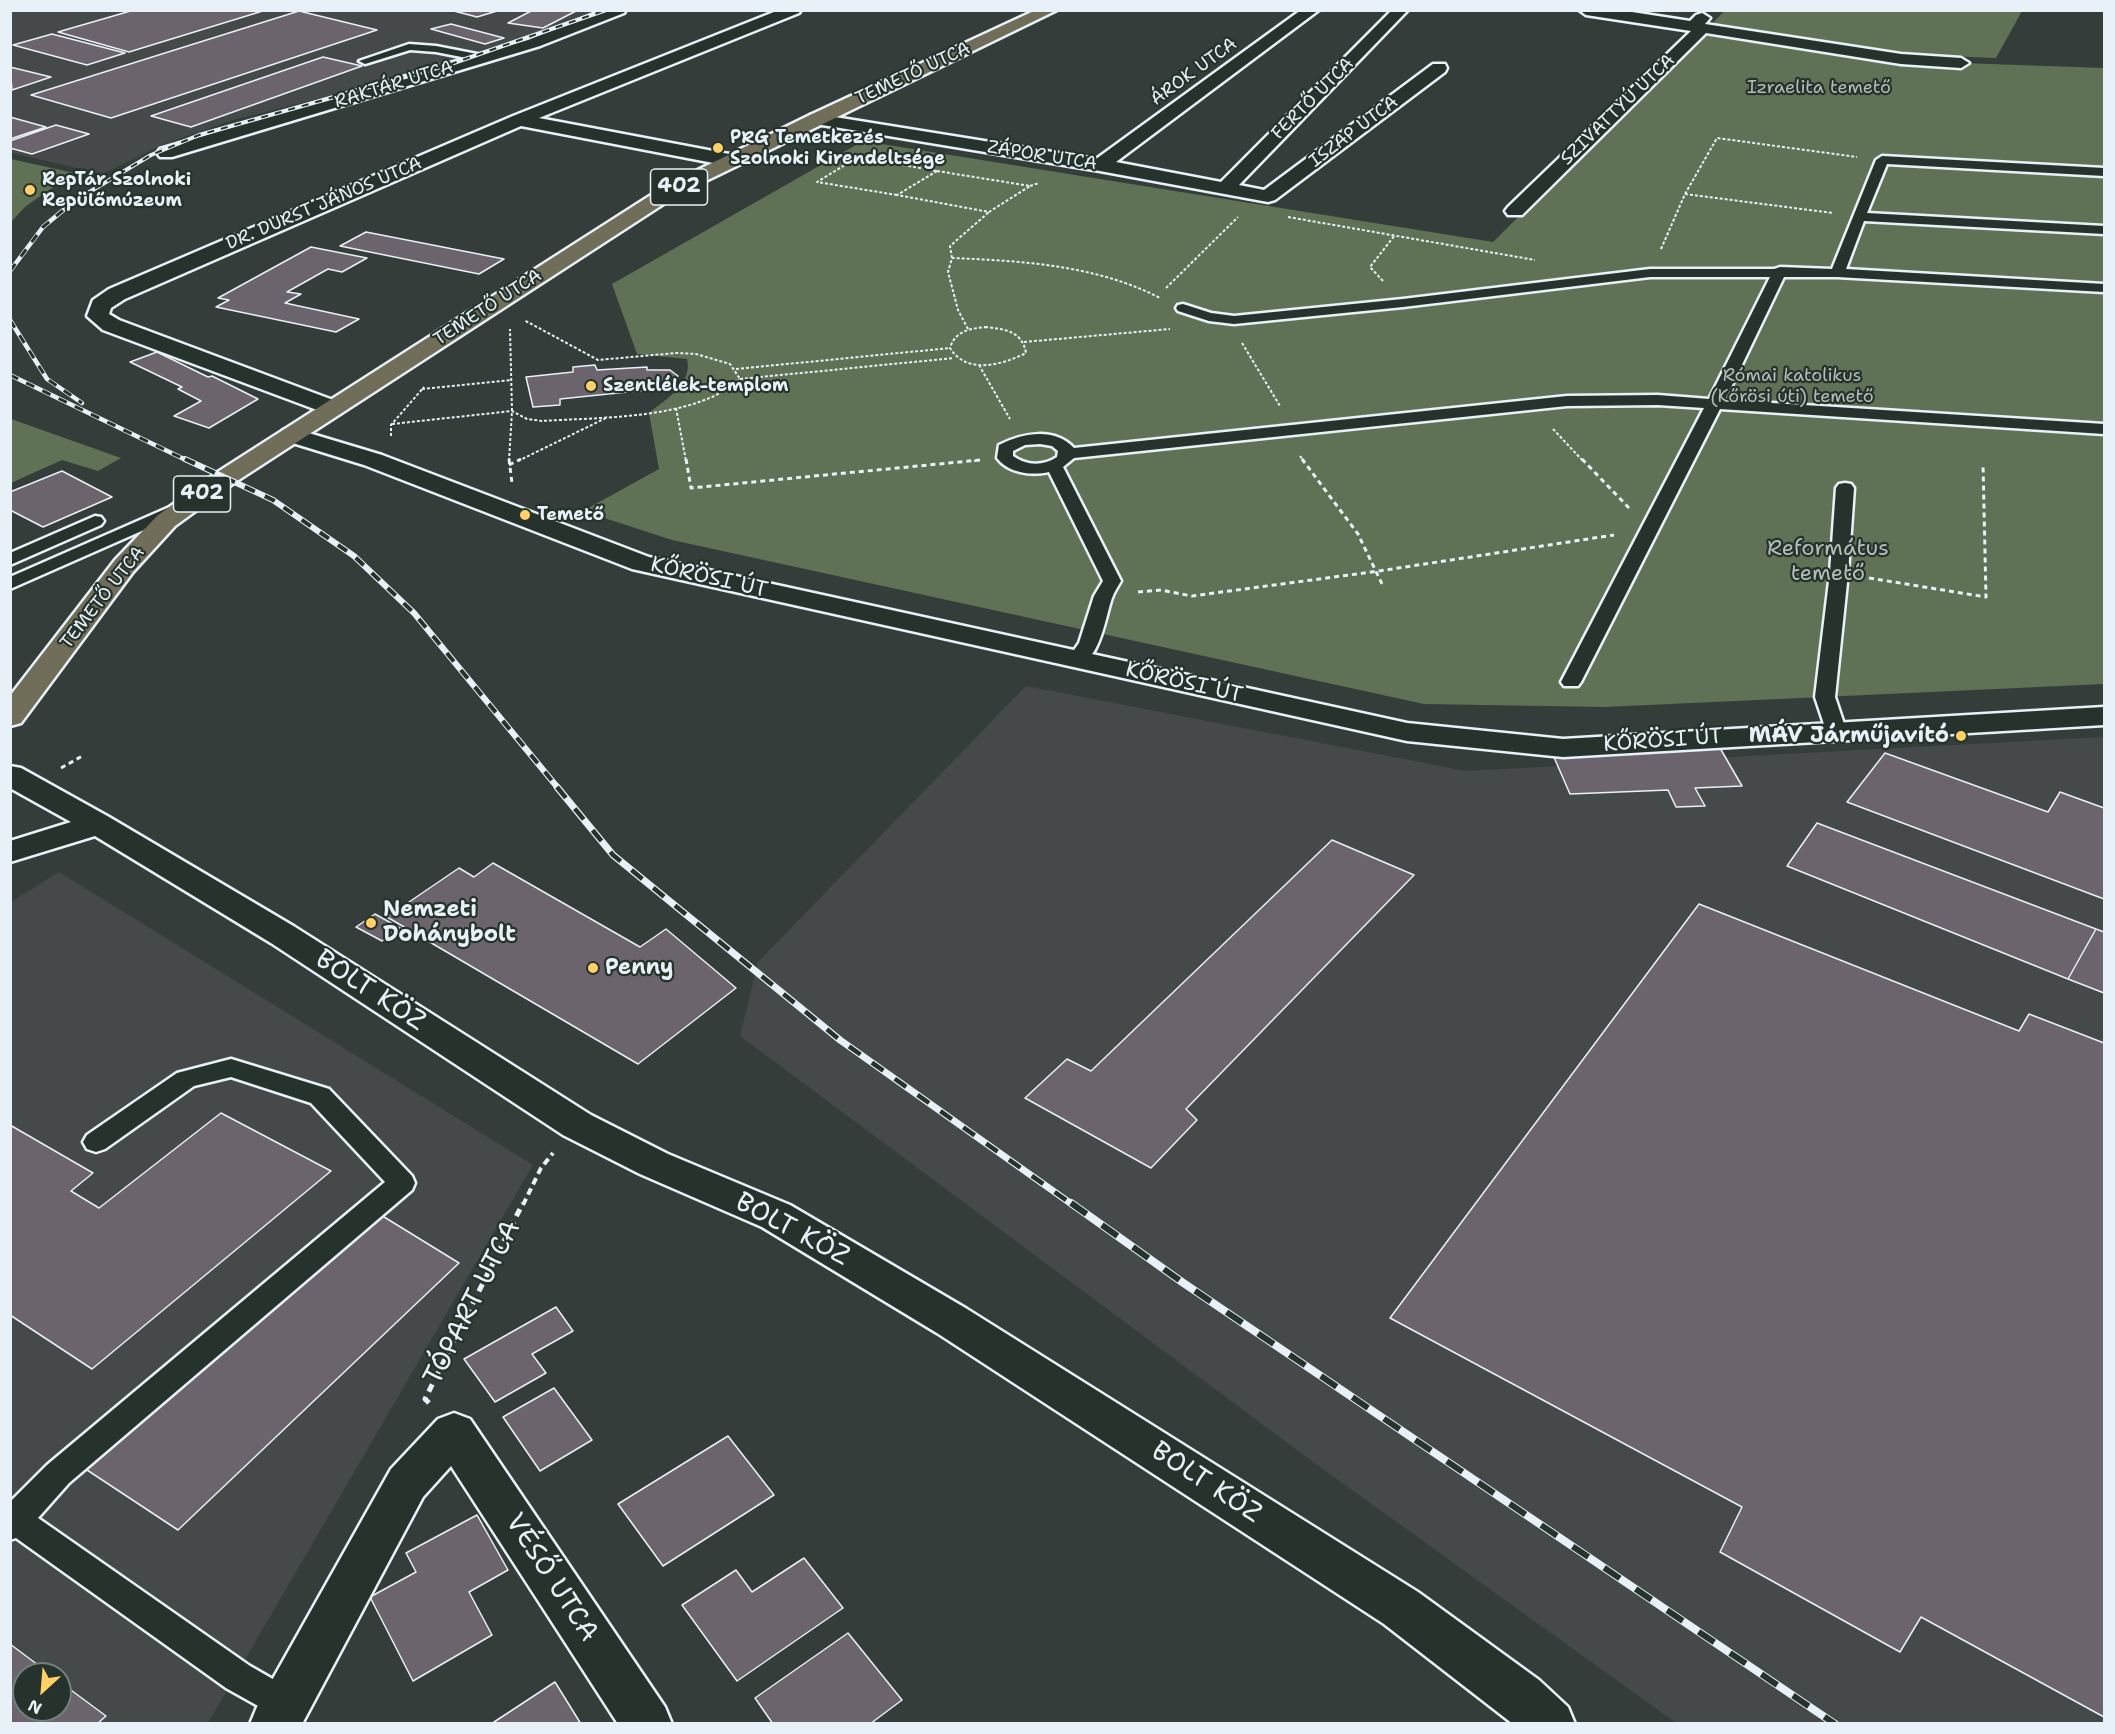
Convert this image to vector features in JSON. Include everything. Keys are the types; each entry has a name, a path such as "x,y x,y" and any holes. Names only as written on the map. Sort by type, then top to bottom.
{"main road":[{"name":"TEMETŐ UTCA","path":"10,717 124,566 166,520 186,505 672,190 816,118 1050,10"}],"street":[{"name":"RAKTÁR UTCA","path":"166,153 534,43 620,10"},
{"name":"DR. DURST JÁNOS UTCA","path":"333,408 111,325 98,316 101,305 117,294 519,120 794,10"},
{"name":"ÁROK UTCA","path":"1100,165 1312,10"},
{"name":"FERTŐ UTCA","path":"1225,188 1401,10"},
{"path":"1586,10 1901,59 1961,63"},
{"name":"SZIVATTYÚ UTCA","path":"1515,211 1700,31 1694,26 1709,10"},
{"name":"ISZAP UTCA","path":"1268,196 1439,68"},
{"name":"ZÁPOR UTCA","path":"816,118 1100,165 1268,196"},
{"path":"519,120 729,160"},
{"name":"KŐRÖSI ÚT","path":"292,435 373,460 641,563 1407,732 1563,748 1836,730 2104,716"},
{"name":"BOLT KÖZ","path":"10,775 98,824 283,935 577,1125 654,1164 776,1216 952,1321 1401,1608 1521,1697 1550,1724"},
{"path":"10,852 98,824"},
{"path":"280,1714 407,1483 454,1432"},
{"name":"VÉSŐ UTCA","path":"454,1432 647,1724"}],"lane":[{"path":"365,61 409,47 436,49 482,58"},
{"path":"1837,273 1882,160 2104,171"},
{"path":"1858,217 2104,230"},
{"path":"1571,682 1715,403 1780,271"},
{"path":"1183,308 1209,317 1234,320 1403,303 1650,273 1780,271 2104,288"},
{"path":"1077,660 1089,644 1102,596 1112,581 1061,460 1063,446 1049,440 1022,440 1005,449 1005,458 1016,465 1025,467 1061,460 1288,431 1567,401 1658,400 2104,429"},
{"path":"1836,730 1825,697 1839,573 1845,488"},
{"path":"10,584 186,505"},
{"path":"18,557 96,521"},
{"path":"18,557 50,566"},
{"path":"96,1142 186,1079 231,1068 320,1096 402,1183 58,1474 13,1521 238,1677 280,1714"}],"path":[{"path":"1650,273 1685,194 1718,138 1882,160"},
{"path":"989,212 817,182 858,157 1030,186"},
{"path":"897,195 937,171"},
{"path":"968,329 958,310 948,272 952,258 950,246 989,212 1037,182"},
{"path":"1685,194 1858,217"},
{"path":"1281,216 1541,261"},
{"path":"1165,288 1238,217"},
{"path":"1395,235 1370,267 1403,303"},
{"path":"952,258 1015,261 1096,272 1143,288 1183,308"},
{"path":"1252,318 1230,323 1288,431 1376,562 1383,586"},
{"path":"524,319 598,360 676,353 696,354 730,364 736,369 740,379"},
{"path":"510,326 512,411 509,466 513,489"},
{"path":"1024,342 1173,328"},
{"path":"968,329 997,329 1013,333 1024,342 1026,353 1015,359 979,365 959,362 954,358 950,340 968,329"},
{"path":"736,369 950,348"},
{"path":"740,379 954,358"},
{"path":"979,365 1022,440"},
{"path":"391,424 512,411 527,419 542,421 676,408 728,390 740,379"},
{"path":"391,437 391,424 422,389 511,380"},
{"path":"1530,405 1650,530"},
{"path":"676,408 691,488 1005,458"},
{"path":"509,466 610,416"},
{"path":"1839,573 1986,597 1983,465"},
{"path":"1102,596 1161,590 1192,596 1379,572 1650,530"},
{"name":"TÓPART UTCA","path":"454,1432 425,1399 541,1168 577,1125"}],"shaded area":[{"path":"11,11 600,11 415,75 233,120 162,145 103,174 11,153"},
{"name":"MÁV Járműjavító","path":"1026,686 1466,771 2104,737 2104,1723 1676,1723 1309,1459 740,1036 758,962"},
{"path":"59,872 533,1165 208,1723 11,1724 11,902"}],"green space":[{"name":"Izraelita temető","path":"1725,10 2022,11 1996,58 1897,54 1711,25"},
{"name":"Római katolikus (Kőrösi úti) temető","path":"1706,30 1961,63 2104,68 2104,684 1605,707 1424,704 672,540 583,511 659,469 649,413 677,390 688,368 687,359 637,354 612,284 863,141 1493,242"},
{"name":"RepTár Szolnoki Repülőmúzeum","path":"11,159 74,173 26,206 11,222"},
{"path":"11,419 121,458 98,471 62,460 11,483"}],"building":[{"path":"134,10 266,10 129,52 58,32"},
{"path":"450,10 496,10 497,11 477,17"},
{"path":"533,10 578,10 543,28 508,23"},
{"path":"299,11 377,30 111,118 31,95"},
{"path":"451,24 504,38 485,44 431,29"},
{"path":"52,34 125,53 87,65 13,45"},
{"path":"323,57 362,66 191,127 151,116"},
{"path":"10,67 51,77 12,90"},
{"path":"10,117 46,127 10,139"},
{"path":"56,125 89,134 32,154 10,148 10,141"},
{"path":"366,232 504,259 479,274 340,246"},
{"path":"311,247 367,258 342,272 328,269 287,292 301,294 285,303 359,319 336,332 216,307 229,300 218,298"},
{"path":"157,352 258,399 209,428 174,416 201,401 178,389 182,387 130,362"},
{"name":"Szentlélek-templom","path":"595,365 597,370 647,367 647,370 670,370 678,376 666,384 647,386 647,390 560,399 560,405 533,407 526,377 573,372 573,367"},
{"path":"62,471 112,497 43,527 10,510 10,492"},
{"path":"1720,748 1742,786 1695,788 1705,806 1676,807 1668,790 1570,794 1553,755"},
{"path":"1885,753 2048,812 2060,792 2104,808 2104,899 1847,802"},
{"path":"1817,823 2096,929 2068,979 1787,866"},
{"path":"1332,840 1414,875 1186,1109 1197,1120 1151,1168 1025,1098 1067,1059 1091,1071"},
{"name":"Penny","path":"493,863 640,947 666,929 736,988 638,1064 387,917 459,868 474,877"},
{"path":"1699,904 2019,1031 2029,1014 2104,1043 2104,1717 1921,1617 1900,1652 1720,1552 1742,1507 1390,1318"},
{"path":"375,914 400,928 382,941 356,927"},
{"path":"2096,929 2104,932 2104,993 2068,979"},
{"path":"221,1113 331,1171 92,1369 10,1315 10,1125 93,1173 71,1191 99,1208"},
{"path":"376,1212 459,1263 178,1530 84,1468"},
{"path":"556,1307 573,1331 532,1354 546,1373 495,1402 464,1359"},
{"path":"554,1388 592,1440 540,1471 503,1417"},
{"path":"728,1436 774,1495 663,1566 618,1504"},
{"path":"477,1515 508,1570 469,1592 492,1635 413,1681 370,1597 416,1572 406,1553"},
{"path":"804,1558 843,1608 737,1681 682,1605 736,1570 752,1592"},
{"path":"848,1633 902,1700 870,1724 773,1724 755,1698"},
{"path":"10,1644 34,1662 12,1662 12,1722 72,1722 72,1691 106,1716 97,1724 10,1724"},
{"path":"555,1682 581,1724 491,1724"}],"railway":[{"path":"71,203 151,155 199,135 448,65 606,10"},
{"path":"10,271 43,227 73,202"},
{"path":"10,320 47,379 82,403"},
{"path":"10,375 188,461"},
{"path":"185,459 273,500 354,556 414,613 558,788"},
{"path":"557,787 613,855 840,1040 1073,1205"},
{"path":"1071,1203 1182,1282 1835,1724"}],"place":[{"name":"PRG Temetkezés Szolnoki Kirendeltsége","path":"718,148"},
{"name":"RepTár Szolnoki Repülőmúzeum","path":"30,190"},
{"name":"Szentlélek-templom","path":"591,386"},
{"name":"Temető","path":"525,515"},
{"name":"MÁV Járműjavító","path":"1961,736"},
{"name":"Nemzeti Dohánybolt","path":"371,923"},
{"name":"Penny","path":"593,968"}],"park label":[{"name":"Református temető","path":"1828,562"}]}
